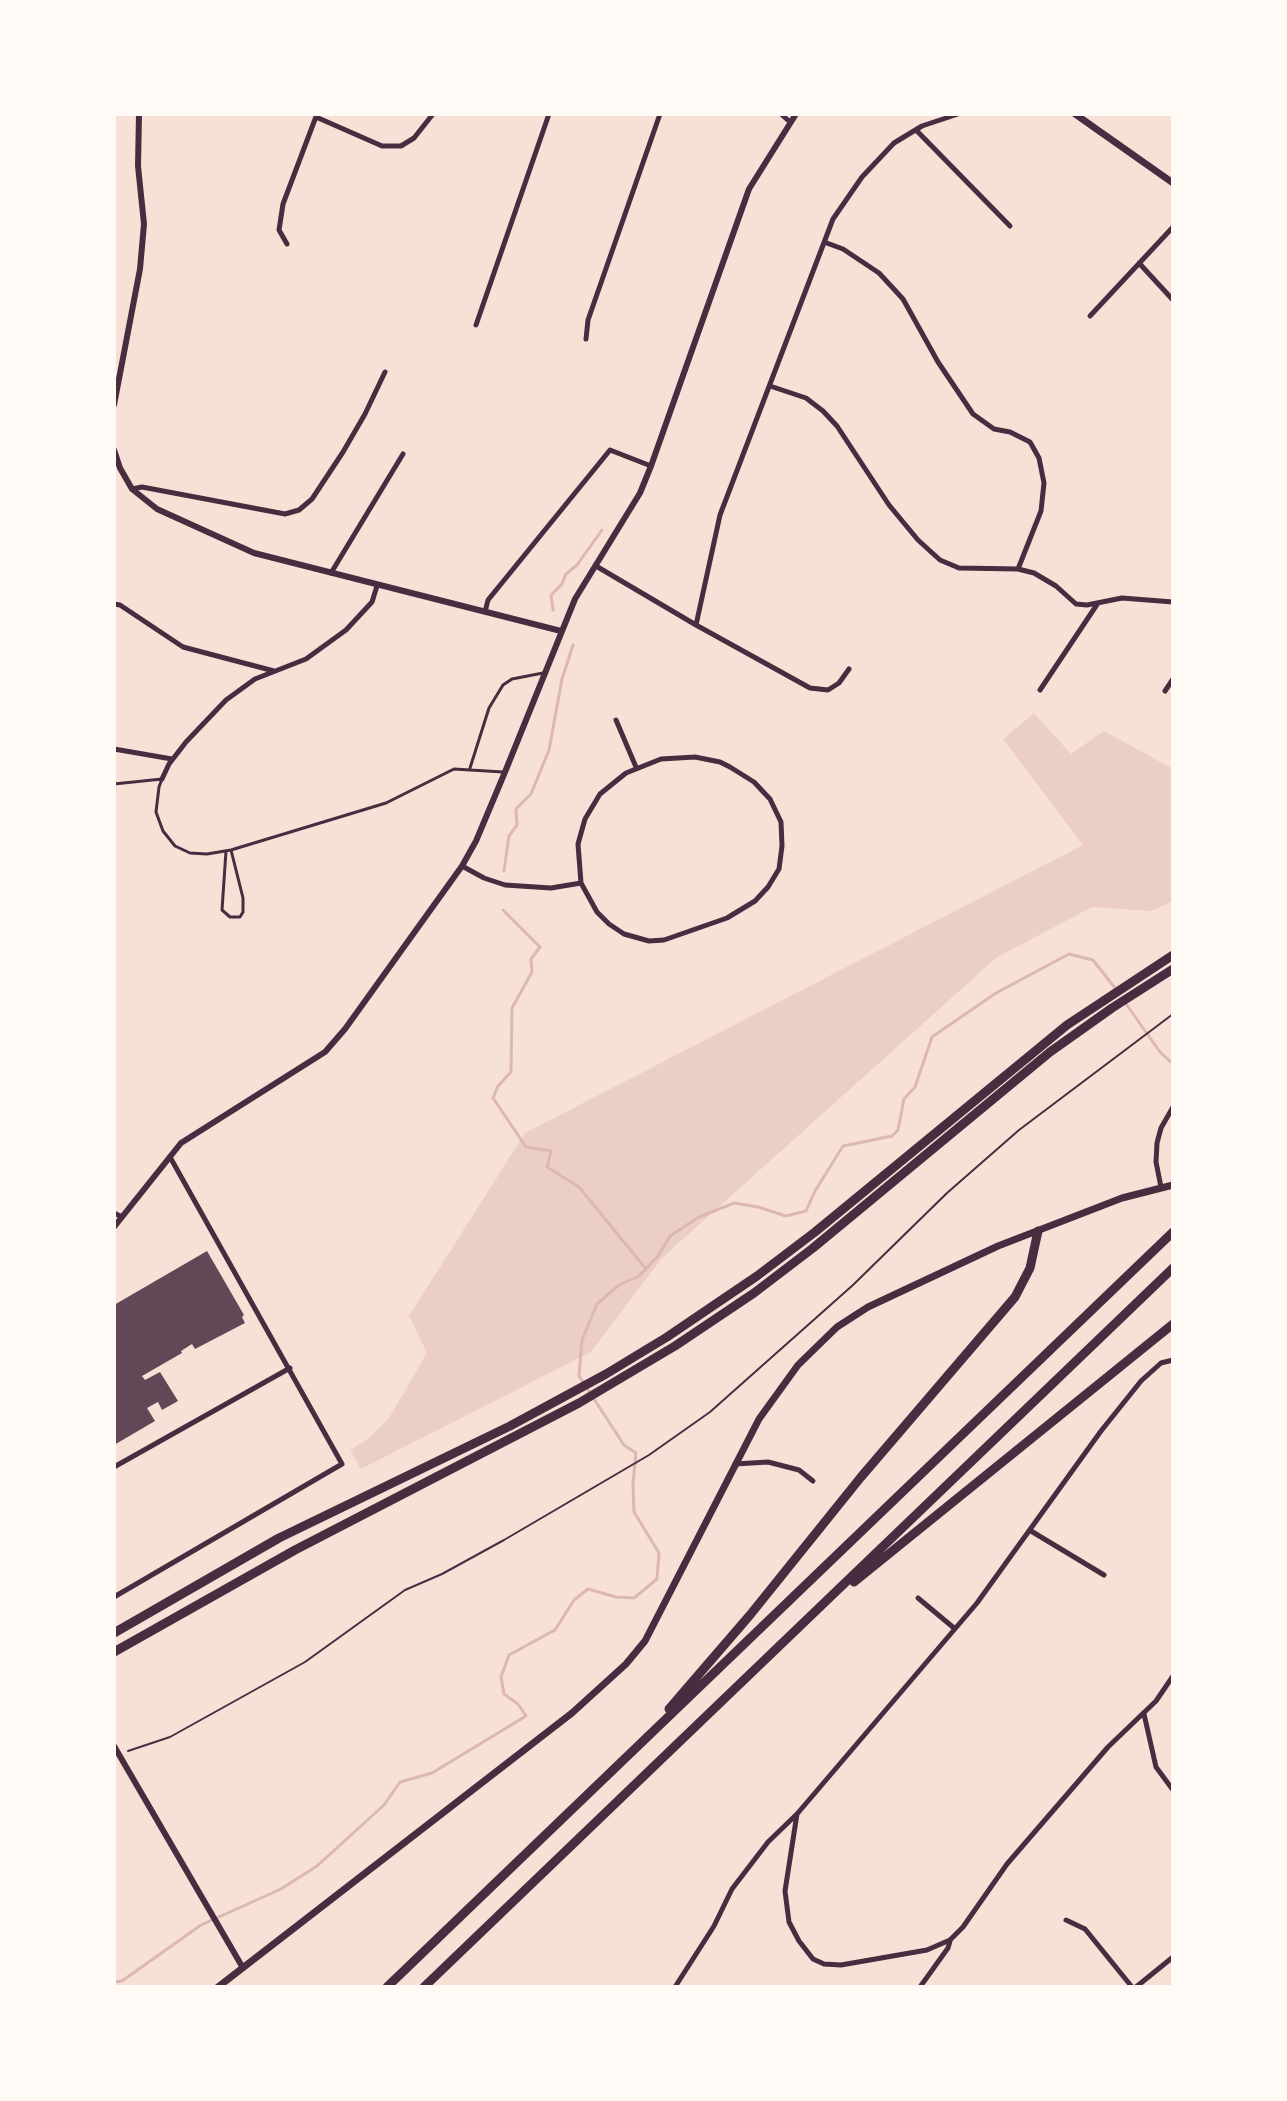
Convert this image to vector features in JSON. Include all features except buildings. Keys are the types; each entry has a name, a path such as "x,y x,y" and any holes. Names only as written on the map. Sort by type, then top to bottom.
{"highway":[{"path":"114,1633 279,1538 574,1393 697,1317 786,1255 1028,1055 1105,998 1173,955"},
{"path":"114,1652 295,1550 579,1403 704,1327 793,1264 1040,1061 1112,1008 1173,969"},
{"path":"631,1753 742,1625 861,1477 1007,1308 1026,1278 1038,1231"},
{"path":"387,1987 1173,1232"},
{"path":"424,1987 1173,1268"},
{"path":"816,1611 1173,1324"}],"main road":[{"path":"1075,114 1173,183"},
{"path":"218,1987 572,1713 626,1664 652,1627 751,1432 781,1387 809,1354 845,1321 998,1246 1096,1207 1173,1185"}],"street":[{"path":"114,405 140,269 144,224 138,166 139,114"},
{"path":"287,244 279,230 283,204 316,116 382,146 401,146 414,138 433,114"},
{"path":"476,325 549,114"},
{"path":"586,339 588,320 660,114"},
{"path":"781,114 790,122"},
{"path":"114,1227 181,1143 325,1052 345,1029 462,866 476,841 575,599 640,493 749,189 796,114"},
{"path":"696,625 720,515 833,219 862,177 894,143 916,130 958,114"},
{"path":"916,130 1010,226"},
{"path":"1090,316 1173,227"},
{"path":"824,242 843,249 879,273 903,299 938,362 973,414 994,429 1010,432 1030,442 1037,454 1044,483 1041,511 1018,569"},
{"path":"1139,263 1173,300"},
{"path":"132,489 142,487 285,514 299,510 312,499 343,452 385,372"},
{"path":"770,386 806,398 823,411 837,426 889,505 918,540 940,560 959,568 1018,569 1034,573 1056,586 1076,604 1087,605 1122,598 1173,602"},
{"path":"114,450 132,489 157,509 254,553 330,575 561,631"},
{"path":"485,612 488,600 610,450 651,466"},
{"path":"330,575 403,454"},
{"path":"596,566 810,688 828,690 839,683 849,669"},
{"path":"162,779 173,760 226,700 255,679 306,659 346,630 372,602 377,586"},
{"path":"1040,690 1099,602"},
{"path":"114,604 183,647 275,671"},
{"path":"1165,691 1173,679"},
{"path":"616,720 636,767"},
{"path":"114,749 173,760"},
{"path":"695,757 720,762 764,791 779,814 782,846 779,869 764,893 746,907 686,935 657,941 631,936 609,924 593,906 581,883 578,844 585,819 593,803 609,785 636,767 661,759 695,757"},
{"path":"462,866 484,878 529,888 581,883"},
{"path":"1161,1187 1156,1162 1158,1136 1173,1107"},
{"path":"114,1597 342,1464 170,1157"},
{"path":"114,1213 122,1217"},
{"path":"675,1987 714,1926 729,1896 768,1842 797,1814 955,1628 1016,1551 1101,1431 1141,1381 1161,1363 1173,1360"},
{"path":"114,1467 290,1368"},
{"path":"734,1464 768,1462 799,1470 813,1481"},
{"path":"1031,1531 1104,1575"},
{"path":"918,1598 955,1628"},
{"path":"797,1814 785,1891 789,1922 813,1959 832,1966 877,1961 927,1950 950,1940 963,1927 1007,1864 1173,1676"},
{"path":"1143,1713 1156,1767 1173,1790"},
{"path":"114,1746 243,1968"},
{"path":"1066,1920 1085,1929 1134,1987 1173,1957"},
{"path":"920,1987 948,1948 950,1940"}],"lane":[{"path":"470,768 489,708 503,685 512,679 547,672"},
{"path":"114,784 162,779 156,812 163,831 175,846 190,853 207,854 229,851 386,803 454,769 505,772"},
{"path":"229,851 243,898 240,917 230,917 222,910 229,851"}],"path":[{"path":"119,1756 170,1737 305,1662 405,1590 504,1540 649,1455 710,1412 756,1374 947,1193 1019,1130 1173,1014"}],"shaded area":[{"path":"1034,713 1071,754 1104,731 1173,769 1173,901 1151,911 1092,907 996,958 662,1258 591,1352 361,1469 350,1450 368,1439 389,1418 427,1353 409,1316 525,1133 1083,845 1003,739"}],"waterway":[{"path":"553,610 551,595 602,530"},
{"path":"504,871 509,836 517,825 516,809 531,794 549,750 562,679 573,645"},
{"path":"503,910 540,947 531,959 532,972 512,1008 511,1072 498,1086 493,1098 526,1147 551,1151 547,1167 579,1187 646,1269"},
{"path":"590,1393 579,1376 582,1340 597,1304 619,1285 639,1276 658,1256 670,1236 699,1217 734,1203 786,1216 806,1211 843,1146 892,1136 898,1130 904,1099 915,1087 932,1037 996,993 1069,954 1093,960 1115,988"},
{"path":"1124,1001 1160,1052 1173,1064"},
{"path":"114,1982 122,1981 201,1925 281,1889 317,1866 384,1805 400,1782 432,1773 526,1716 518,1704 504,1694 501,1677 509,1655 555,1630 574,1600 588,1589 616,1597 634,1598 657,1579 659,1553 634,1512 636,1453 624,1445 594,1399"}]}
